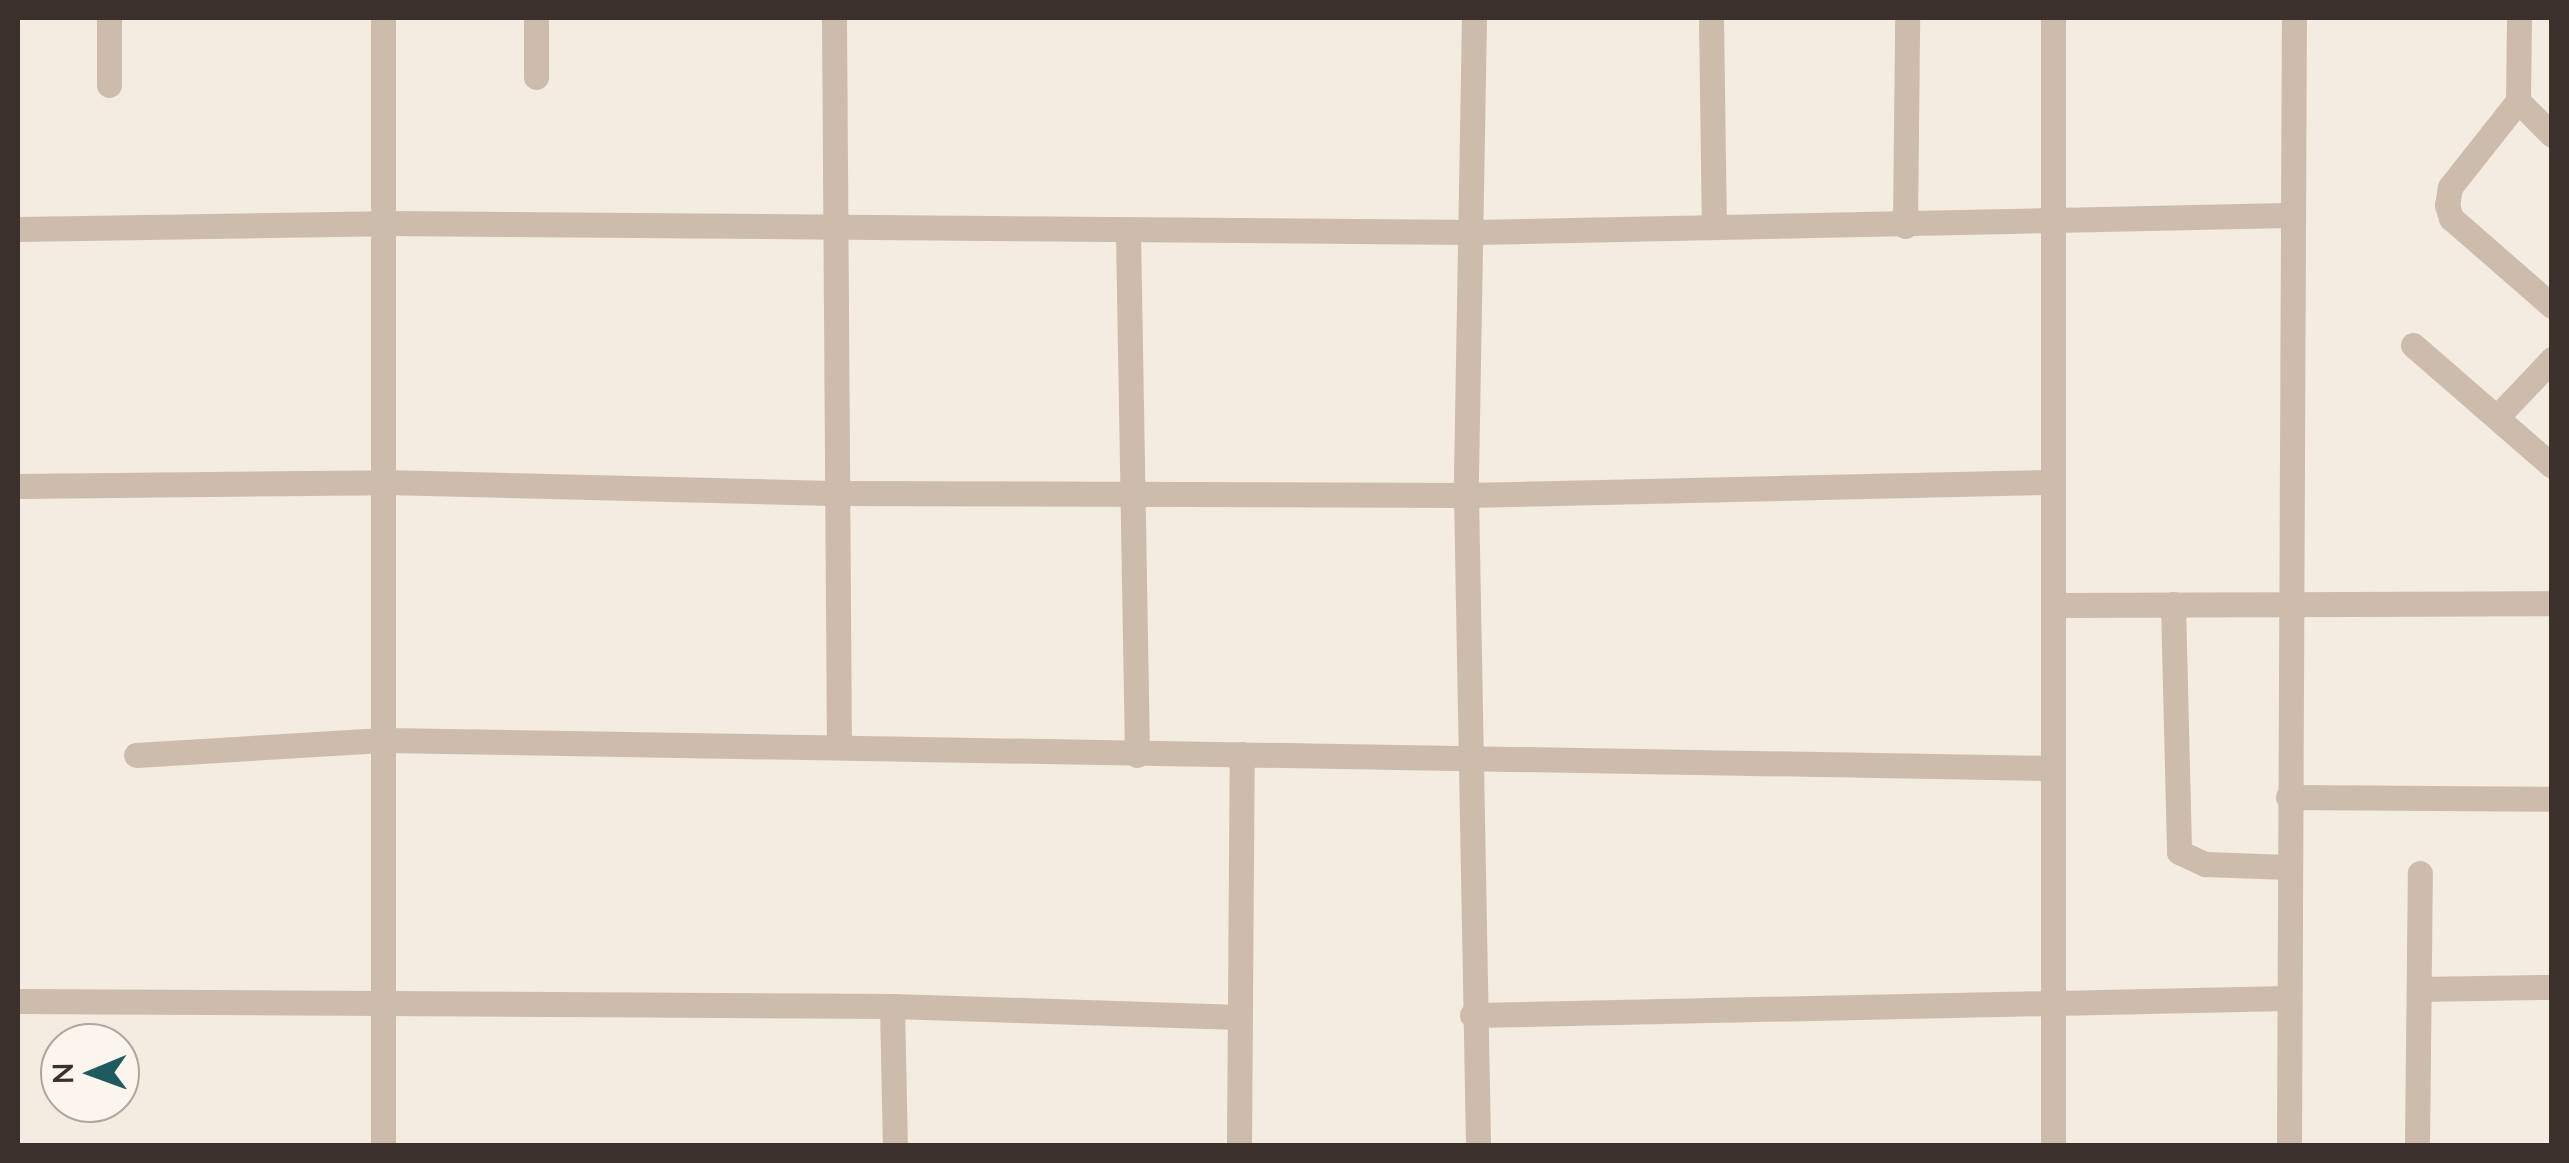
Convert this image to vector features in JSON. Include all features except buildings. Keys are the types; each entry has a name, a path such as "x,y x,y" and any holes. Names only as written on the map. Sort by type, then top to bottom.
{"street":[{"path":"108,85 109,18"},
{"path":"383,18 383,1146"},
{"path":"536,18 536,76"},
{"path":"834,18 839,744"},
{"path":"1474,18 1474,232 1466,495 1472,1015 1478,1146"},
{"path":"1711,18 1714,226"},
{"path":"1905,226 1907,18"},
{"path":"2053,18 2053,1146"},
{"path":"2290,1146 2288,215 2294,18"},
{"path":"2520,18 2518,101 2450,187 2447,205 2451,218 2552,306"},
{"path":"2518,101 2552,135"},
{"path":"18,229 384,223 834,232 1474,232 2050,224 2288,215"},
{"path":"1128,233 1128,493 1137,755"},
{"path":"2413,345 2552,466"},
{"path":"2498,416 2552,360"},
{"path":"18,486 386,482 840,493 1466,495 2050,482"},
{"path":"2053,605 2552,603"},
{"path":"2173,604 2179,852 2205,864 2288,867"},
{"path":"136,755 384,740 839,744 1469,763 2052,768"},
{"path":"1239,1146 1242,754"},
{"path":"2288,797 2552,799"},
{"path":"2417,1146 2420,873"},
{"path":"2419,989 2552,986"},
{"path":"1472,1015 2050,1008 2288,998"},
{"path":"18,1001 892,1006 1240,1017"},
{"path":"892,1006 895,1146"}]}
